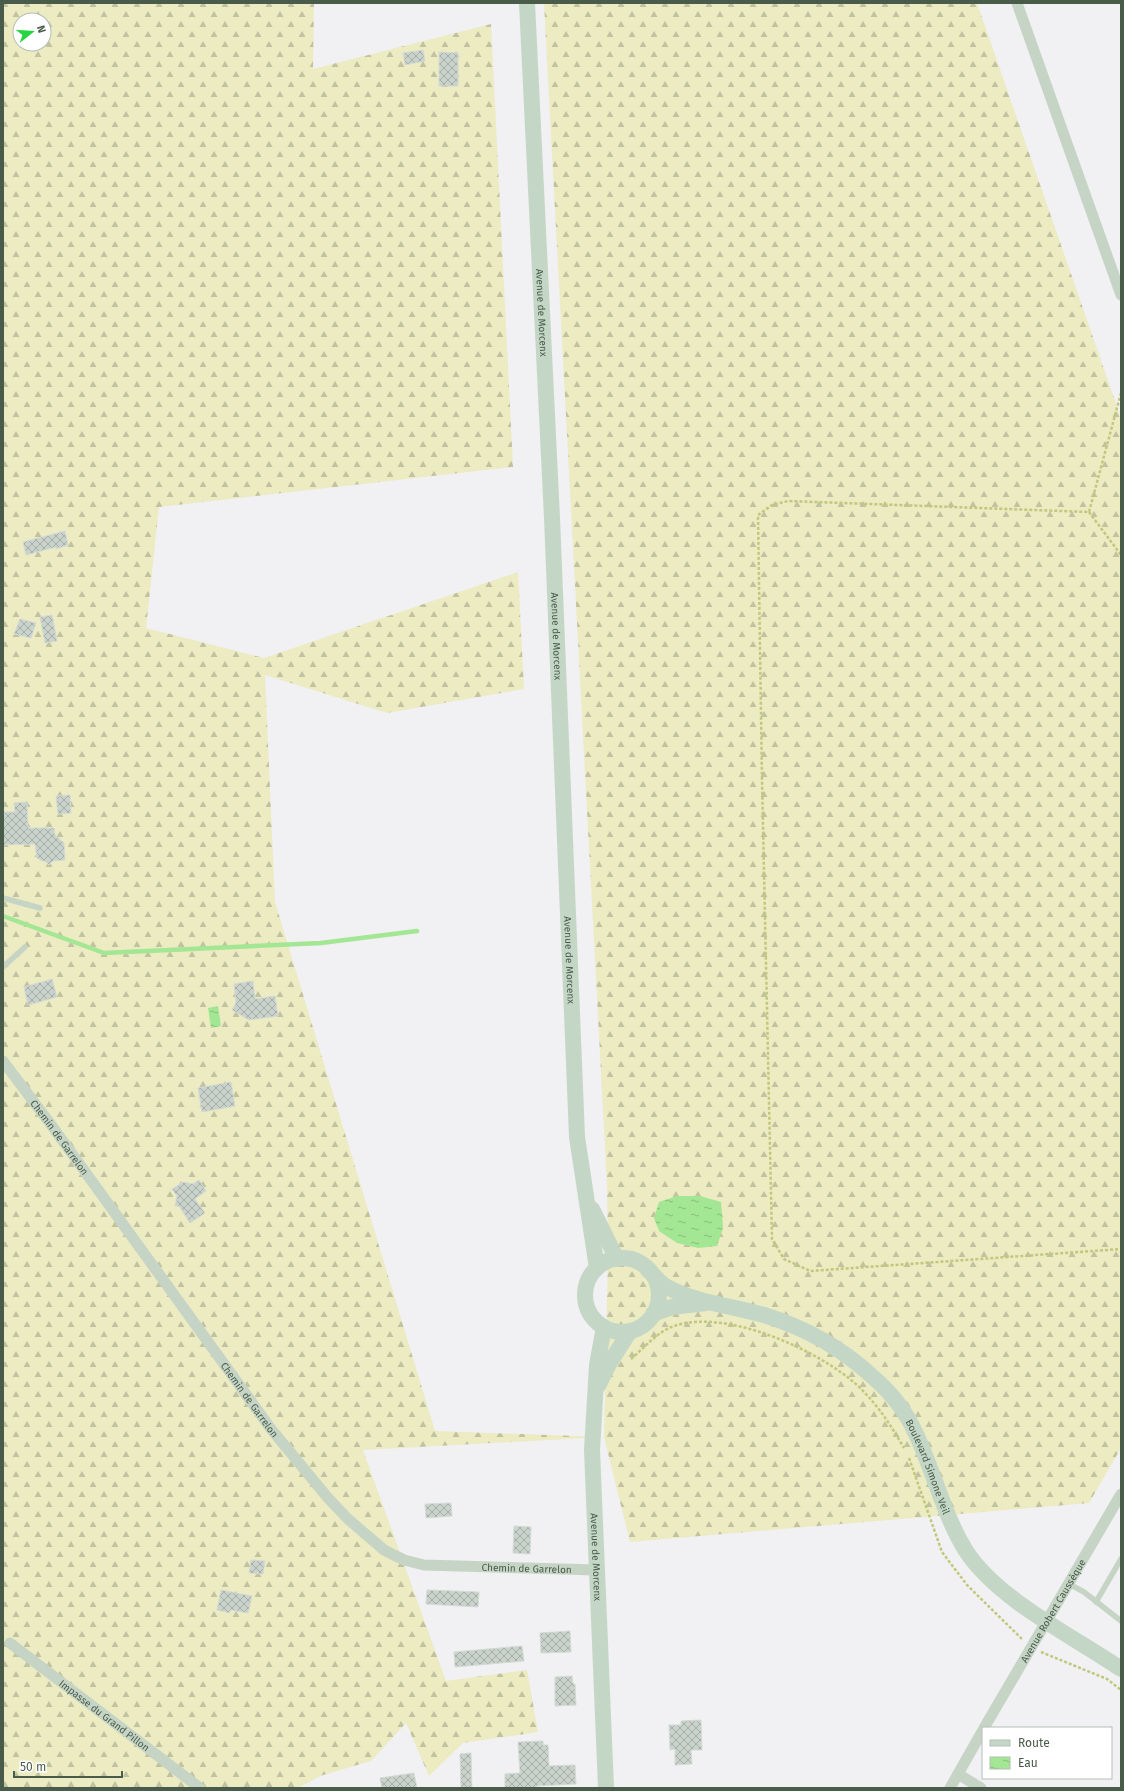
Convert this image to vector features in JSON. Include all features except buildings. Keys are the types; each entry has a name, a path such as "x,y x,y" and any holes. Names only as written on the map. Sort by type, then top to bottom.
{"main road":[{"name":"Avenue de Morcenx","path":"527,3 552,534 577,1129 585,1195 597,1268"},
{"path":"585,1195 618,1259"},
{"path":"648,1270 655,1280 658,1291 658,1303 653,1314 640,1328 630,1331 612,1331 594,1320 588,1310 585,1299 586,1288 590,1277 597,1268 607,1262 618,1259 629,1259 639,1263 648,1270 666,1287 710,1303"},
{"path":"653,1314 672,1307 710,1303"},
{"name":"Boulevard Simone Veil","path":"710,1303 739,1308 799,1327 825,1340 852,1359 875,1378 901,1408 915,1430 948,1517 967,1552 984,1573 1011,1596 1047,1622 1093,1649 1121,1669"},
{"name":"Avenue de Morcenx","path":"604,1327 597,1365 592,1450 606,1788"},
{"path":"596,1391 609,1364 630,1331"}],"street":[{"path":"1016,3 1121,295"},
{"name":"Chemin de Garrelon","path":"3,1061 272,1429 328,1498 348,1519 378,1545 404,1560 424,1565 597,1570"},
{"name":"Avenue Robert Caussèque","path":"985,1727 1121,1494"},
{"name":"Impasse du Grand Pillon","path":"10,1643 200,1788"},
{"name":"Avenue Robert Caussèque","path":"950,1788 982,1732"},
{"path":"958,1774 981,1788"}],"lane":[{"path":"3,898 40,908"},
{"path":"3,968 25,947"},
{"path":"1096,1602 1121,1559"},
{"path":"1069,1584 1084,1592 1121,1621"}],"path":[{"path":"1089,512 1121,393"},
{"path":"1089,512 788,500 772,505 758,515 762,796 772,1239 784,1259 810,1271 1121,1249"},
{"path":"1089,512 1121,555"},
{"path":"627,1363 657,1335 674,1326 696,1321 750,1329 786,1341 826,1362 856,1385 884,1413 906,1452 942,1552 967,1585 1031,1648 1107,1679 1121,1690"}],"green space":[{"path":"3,3 314,3 313,69 491,24 513,467 159,507 146,628 264,658 518,572 524,689 387,713 265,675 275,902 435,1431 604,1437 363,1450 446,1681 527,1670 538,1732 463,1743 429,1776 406,1723 371,1761 320,1776 298,1788 3,1788"},
{"path":"544,3 977,3 1121,418 1121,1448 1089,1503 630,1542 604,1437 608,1254 607,1185"}],"water":[{"path":"218,1006 221,1026 211,1028 208,1008"},
{"path":"677,1196 700,1196 721,1202 723,1228 717,1246 698,1248 677,1243 659,1231 654,1218 659,1202"}],"waterway":[{"path":"3,916 104,953 321,943 417,931"}]}
